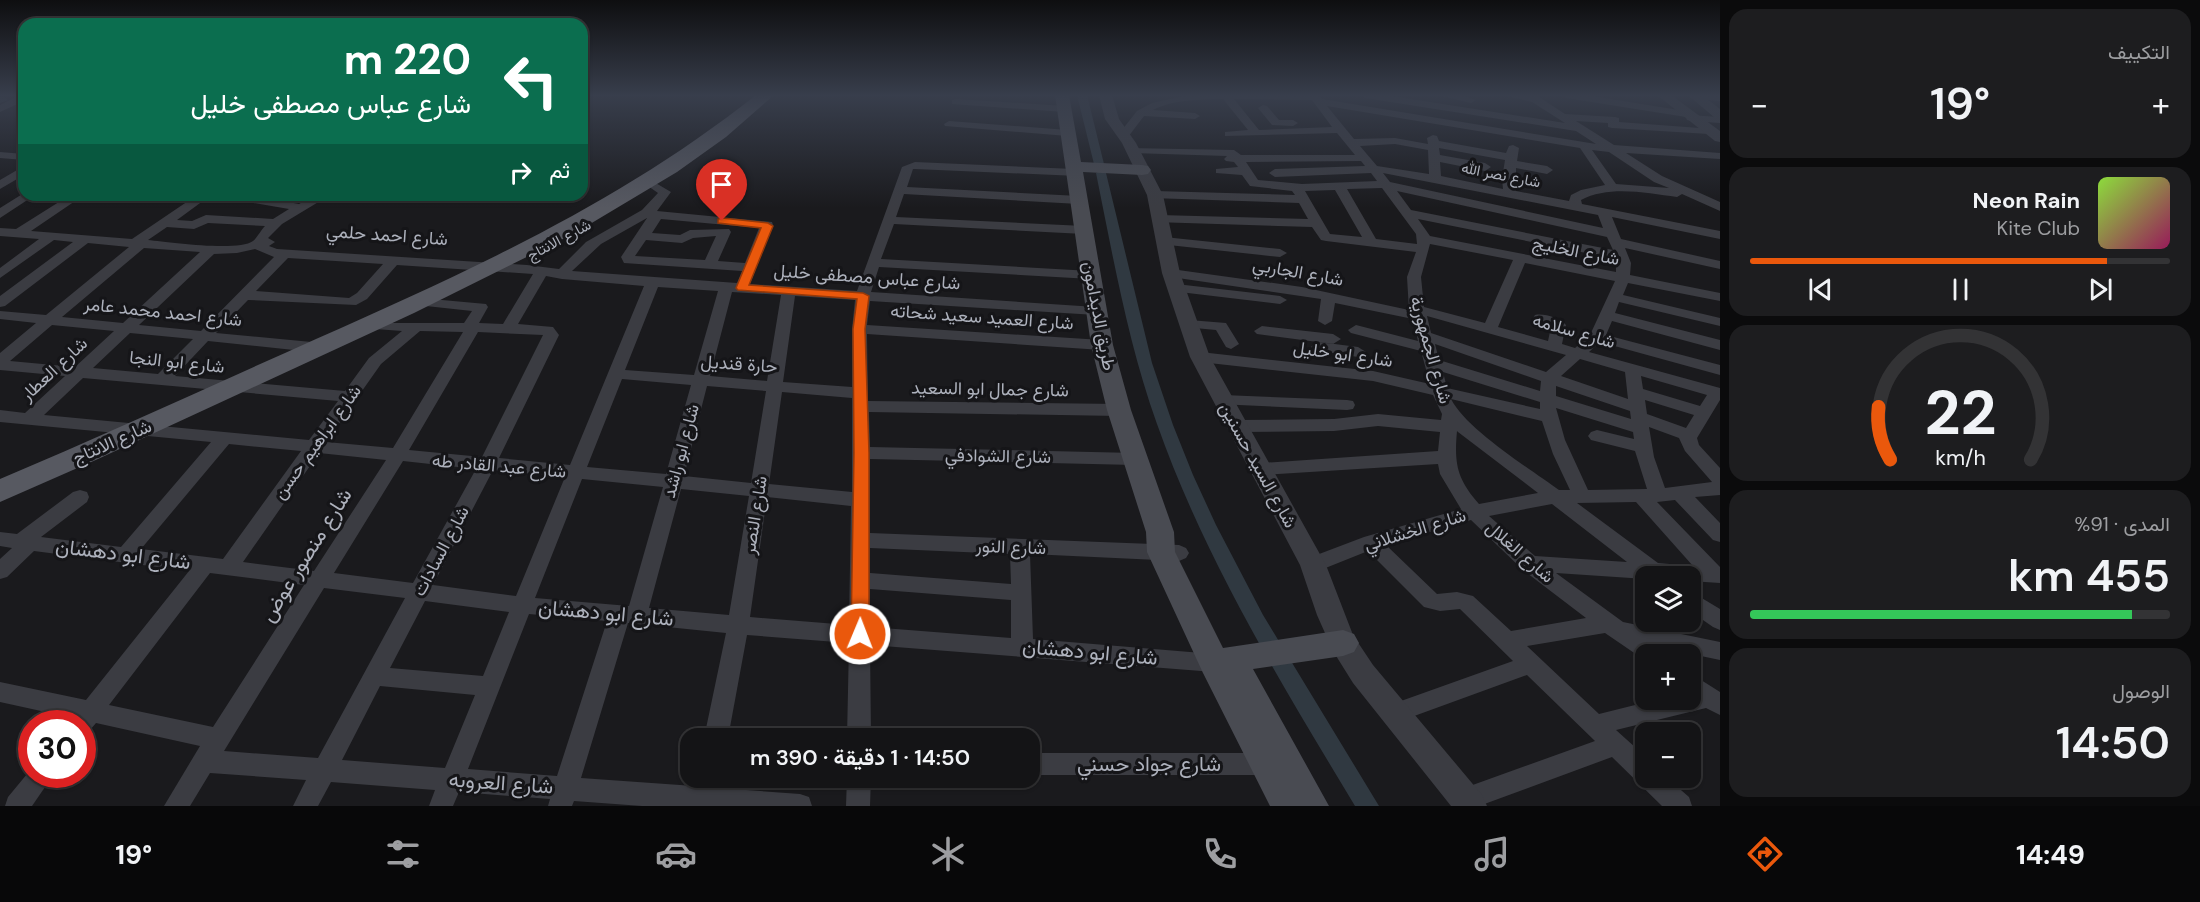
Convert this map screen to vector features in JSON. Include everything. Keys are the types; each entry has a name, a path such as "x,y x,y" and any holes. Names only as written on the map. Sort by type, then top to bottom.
{"main road":[{"name":"شارع الانتاج","path":"0,491 13,478 137,431 322,348 515,267 596,213 671,168 722,133"},
{"name":"شارع الانتاج","path":"322,348 380,326 653,205 731,133"},
{"name":"طريق الديدامون","path":"1068,133 1101,345 1135,459 1167,546 1311,806"},
{"path":"1074,170 1134,153"},
{"path":"1230,660 1343,643"},
{"name":"طريق الديدامون","path":"1230,660 1268,764 1289,806"}],"street":[{"path":"1063,133 1068,133"},
{"name":"شارع السيد حسنين","path":"1121,133 1155,195 1174,280 1200,357 1313,565 1330,615 1343,643 1363,674 1468,802"},
{"path":"1138,133 1134,153 1369,163"},
{"path":"1229,134 1261,133"},
{"path":"1300,193 1323,235 1332,239 1372,244 1425,244 1408,213 1369,163 1341,133"},
{"path":"1434,133 1435,179"},
{"path":"1456,133 1456,161"},
{"path":"1504,133 1611,149 1720,156"},
{"path":"1586,133 1658,179 1720,207"},
{"path":"1695,133 1715,135"},
{"path":"1510,194 1508,179 1512,161 1513,134"},
{"path":"1350,143 1395,141 1433,149 1456,161 1485,167"},
{"path":"1585,145 1589,156 1601,169 1613,189"},
{"path":"1433,149 1456,147 1547,170"},
{"path":"0,155 18,156"},
{"path":"1236,156 1256,184 1300,193"},
{"name":"شارع نصر الله","path":"1275,173 1369,163 1435,179 1628,217 1628,210 1703,245"},
{"path":"859,728 861,453 859,329 863,296 899,190 908,167 915,165 1074,170"},
{"path":"1220,171 1246,171"},
{"path":"0,185 18,174"},
{"path":"1155,195 1300,193 1339,187 1386,185 1617,244"},
{"path":"1339,187 1372,244"},
{"path":"899,190 1079,200"},
{"path":"1576,207 1575,198 1598,190 1693,195"},
{"path":"1397,199 1536,228"},
{"path":"4,209 18,201"},
{"path":"19,233 69,201"},
{"path":"0,363 138,244 196,201"},
{"path":"271,201 306,206"},
{"path":"257,245 276,223 314,201"},
{"path":"653,205 643,236 628,257 629,260 751,267"},
{"path":"562,275 594,242 653,205 710,209"},
{"name":"شارع ابو راشد","path":"563,797 673,482 700,381 734,287 751,267 767,225 653,205"},
{"path":"273,241 280,228 306,206"},
{"path":"1583,497 1566,464 1549,417 1546,398 1549,378 1597,337 1623,278 1624,263 1603,212"},
{"path":"1408,213 1591,245 1703,245 1720,235"},
{"path":"164,223 195,225 206,219 276,223"},
{"path":"888,220 1084,230"},
{"path":"1161,230 1316,223"},
{"path":"1161,230 1280,253"},
{"name":"شارع احمد حلمي","path":"0,232 211,249 237,249 273,241 280,246 515,267"},
{"path":"643,236 682,239 690,234 724,232 710,264"},
{"path":"0,274 52,236"},
{"name":"شارع احمد محمد عامر","path":"2,314 85,239"},
{"name":"شارع الخليج","path":"1425,244 1520,259 1720,297"},
{"name":"شارع الجمهورية","path":"1425,244 1414,277 1414,298 1449,421 1464,428 1647,566"},
{"name":"شارع احمد حلمي","path":"257,245 269,252 284,254 392,262 515,267"},
{"name":"شارع العطار","path":"29,419 211,249"},
{"path":"162,380 284,254"},
{"path":"1490,328 1520,259"},
{"path":"244,295 351,302 362,296 392,262"},
{"path":"873,262 1091,275"},
{"path":"380,326 508,328 515,267"},
{"name":"شارع عباس مصطفى خليل","path":"515,267 562,275 653,282 1096,311"},
{"path":"1174,280 1280,300"},
{"name":"شارع الجاربي","path":"1174,280 1247,282 1417,313"},
{"path":"441,806 653,282"},
{"name":"شارع النصر","path":"718,728 738,625 789,291"},
{"path":"1325,321 1329,296"},
{"path":"1615,297 1720,322"},
{"name":"شارع منصور عوض","path":"176,806 216,739 397,456 481,307 431,303"},
{"name":"شارع سلامه","path":"1417,313 1490,328 1719,392"},
{"name":"شارع احمد محمد عامر","path":"2,314 322,348"},
{"path":"1607,315 1720,345"},
{"path":"1540,318 1559,325 1554,346"},
{"path":"1189,324 1221,326 1231,344"},
{"name":"شارع ابراهيم حسن","path":"228,567 378,357 416,327"},
{"name":"شارع السادات","path":"305,806 487,464 551,335 545,329 508,328"},
{"name":"شارع العميد سعيد شحاته","path":"859,329 1101,345"},
{"path":"1356,330 1426,342 1549,378 1638,411 1688,435"},
{"path":"1262,332 1358,352"},
{"path":"1597,337 1720,370"},
{"path":"1310,341 1333,339"},
{"path":"1310,341 1320,369"},
{"name":"شارع ابو خليل","path":"1200,357 1373,376 1549,417"},
{"name":"شارع ابو النجا","path":"0,363 350,397"},
{"path":"1434,364 1546,398 1638,411 1706,413"},
{"path":"1632,368 1650,496 1716,575"},
{"name":"حارة قنديل","path":"616,374 774,387 860,400"},
{"path":"1688,435 1719,392"},
{"name":"شارع جمال ابو السعيد","path":"860,400 1119,411"},
{"path":"1223,400 1347,405"},
{"name":"شارع عبد القادر طه","path":"0,416 861,500"},
{"path":"1237,426 1334,425 1378,420 1449,421"},
{"name":"شارع الغلال","path":"1449,421 1448,457 1453,482 1475,512 1530,564 1637,644"},
{"path":"1688,435 1691,447 1720,479"},
{"path":"1597,436 1643,447"},
{"path":"126,554 224,439"},
{"name":"شارع الشوادفي","path":"861,453 1135,459"},
{"path":"1261,469 1448,457"},
{"name":"شارع الخشلاني","path":"1313,565 1371,542 1475,512 1555,497 1650,496 1720,488"},
{"path":"1680,493 1720,535"},
{"path":"0,571 17,541 80,497"},
{"name":"شارع النور","path":"861,540 1020,547 1167,546"},
{"name":"شارع ابو دهشان","path":"17,541 522,605 738,625 1230,660"},
{"path":"1371,542 1431,601 1442,604 1455,599 1463,600 1635,764"},
{"path":"1020,547 1022,646"},
{"path":"92,710 205,564"},
{"path":"1530,564 1635,572"},
{"path":"1701,574 1716,575"},
{"path":"860,580 1021,593"},
{"path":"1701,607 1720,621"},
{"path":"1506,641 1613,626 1720,651"},
{"path":"1395,713 1530,663"},
{"path":"374,676 490,686"},
{"path":"0,693 58,710"},
{"path":"1595,725 1706,695"},
{"path":"96,720 216,739"},
{"path":"1468,802 1615,745"},
{"name":"شارع العروبه","path":"203,761 452,780 563,797 705,794 800,806"},
{"name":"شارع جواد حسني","path":"1040,764 1268,764"},
{"path":"17,806 31,788"},
{"path":"858,806 859,788"},
{"path":"1661,788 1680,806"}],"waterway":[{"path":"1091,133 1099,164"},
{"path":"1101,173 1145,363 1165,425 1185,475 1231,573 1311,714 1368,806"}],"route":[{"path":"722,221 768,226 742,288 863,296 859,329 860,634"}]}
